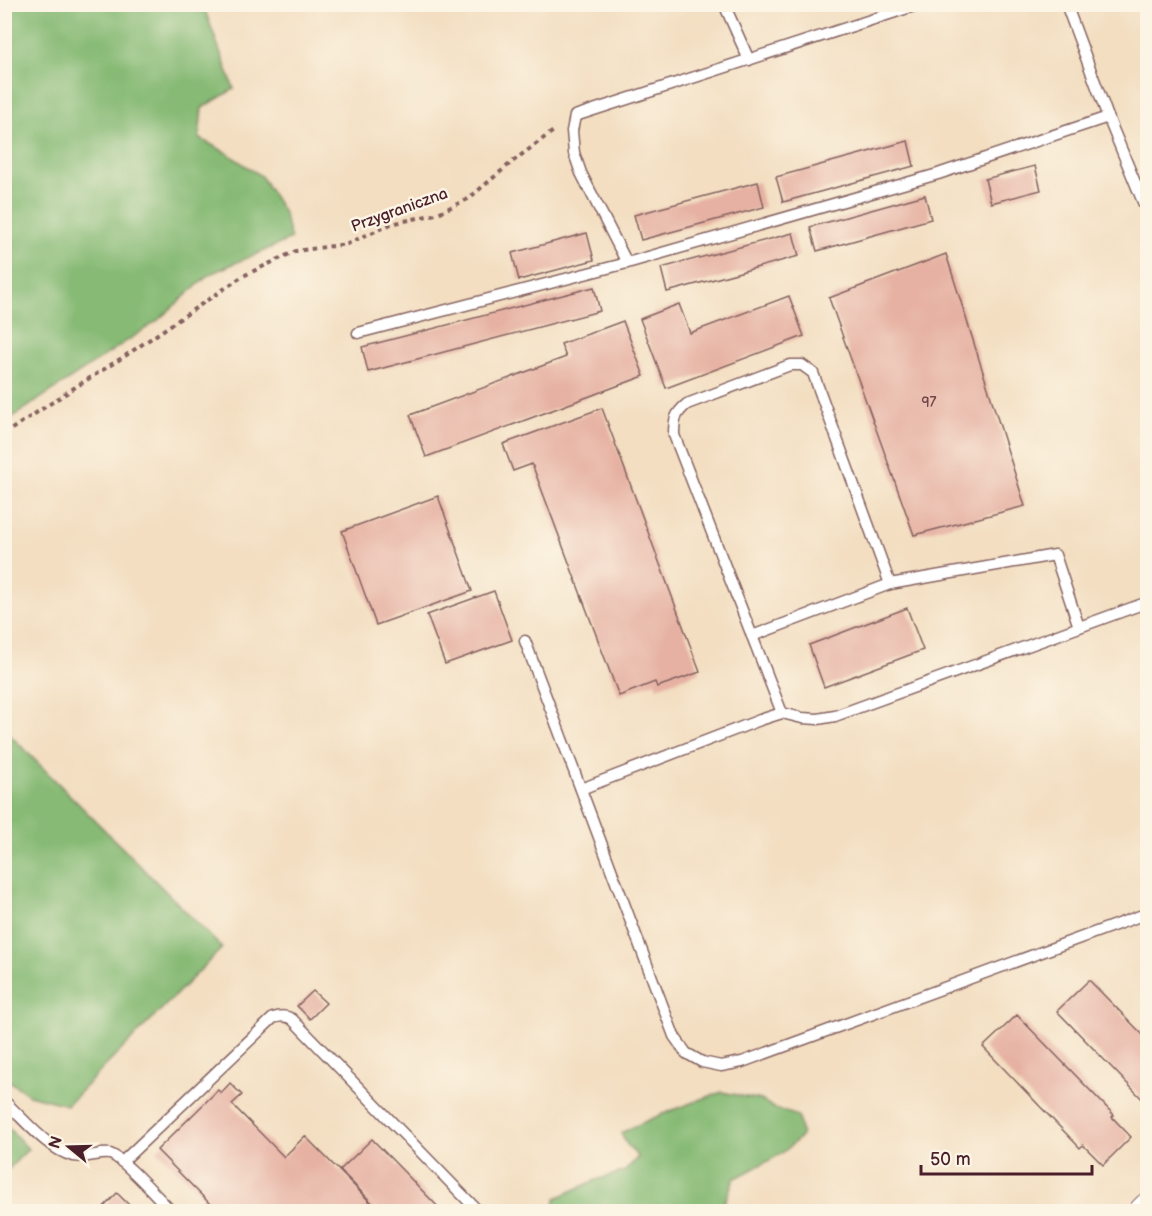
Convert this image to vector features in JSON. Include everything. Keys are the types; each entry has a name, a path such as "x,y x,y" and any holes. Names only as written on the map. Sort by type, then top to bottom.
{"street":[{"path":"1144,1212 1148,1208"}],"lane":[{"path":"724,4 749,60"},
{"path":"627,263 581,173 574,153 572,131 575,116 920,4"},
{"path":"1066,4 1108,117 1148,214"},
{"path":"358,333 627,263 938,174 1108,117"},
{"path":"782,713 674,435 674,420 679,411 687,404 790,365 802,365 813,373 890,584"},
{"path":"752,636 890,584 1055,555 1079,627"},
{"path":"581,789 782,713 818,719 835,716 1148,602"},
{"path":"525,641 674,1036 686,1053 702,1062 721,1066 742,1062 1148,913"},
{"path":"122,1162 273,1018 287,1016 292,1018 479,1212"},
{"path":"4,1101 49,1144 63,1152 83,1157 110,1154 122,1162 172,1212"}],"path":[{"name":"Przygraniczna","path":"4,434 243,276 296,251 347,244 391,224 436,214 468,199 512,162 575,116"}],"green space":[{"path":"5,4 203,5 234,89 202,108 199,138 261,176 283,211 291,239 210,274 157,321 5,422"},
{"path":"4,729 222,948 67,1105 29,1095 5,1078"},
{"path":"722,1092 761,1100 774,1108 798,1116 802,1136 781,1154 734,1179 724,1203 717,1211 552,1211 556,1198 596,1180 625,1171 638,1157 621,1133"},
{"path":"5,1124 28,1149 5,1173"}],"building":[{"path":"908,141 914,166 783,202 776,177"},
{"path":"1035,166 1041,190 991,203 985,179"},
{"path":"758,182 764,207 641,240 634,215"},
{"path":"925,195 931,219 817,251 810,227"},
{"path":"587,233 594,260 519,280 512,253"},
{"path":"793,233 799,256 667,292 661,268"},
{"path":"946,254 1025,506 914,535 829,298"},
{"path":"594,287 600,311 368,372 362,347"},
{"path":"789,296 804,336 666,388 640,319 679,304 690,333"},
{"path":"623,321 644,376 426,457 410,415 566,357 561,344"},
{"path":"602,408 700,672 657,687 655,682 619,696 532,464 513,471 503,444"},
{"path":"438,496 472,591 376,625 342,531"},
{"path":"494,591 512,640 445,664 427,615"},
{"path":"907,608 923,650 824,687 809,645"},
{"path":"1089,980 1148,1040 1148,1105 1057,1011"},
{"path":"313,991 326,1003 310,1019 297,1006"},
{"path":"1017,1015 1114,1115 1112,1117 1131,1137 1103,1165 1083,1145 1080,1148 983,1047"},
{"path":"230,1083 242,1095 232,1104 284,1157 305,1136 377,1209 374,1212 218,1212 157,1150 218,1090 221,1093"},
{"path":"372,1139 443,1212 381,1212 340,1170"},
{"path":"117,1193 136,1212 99,1212"}]}
